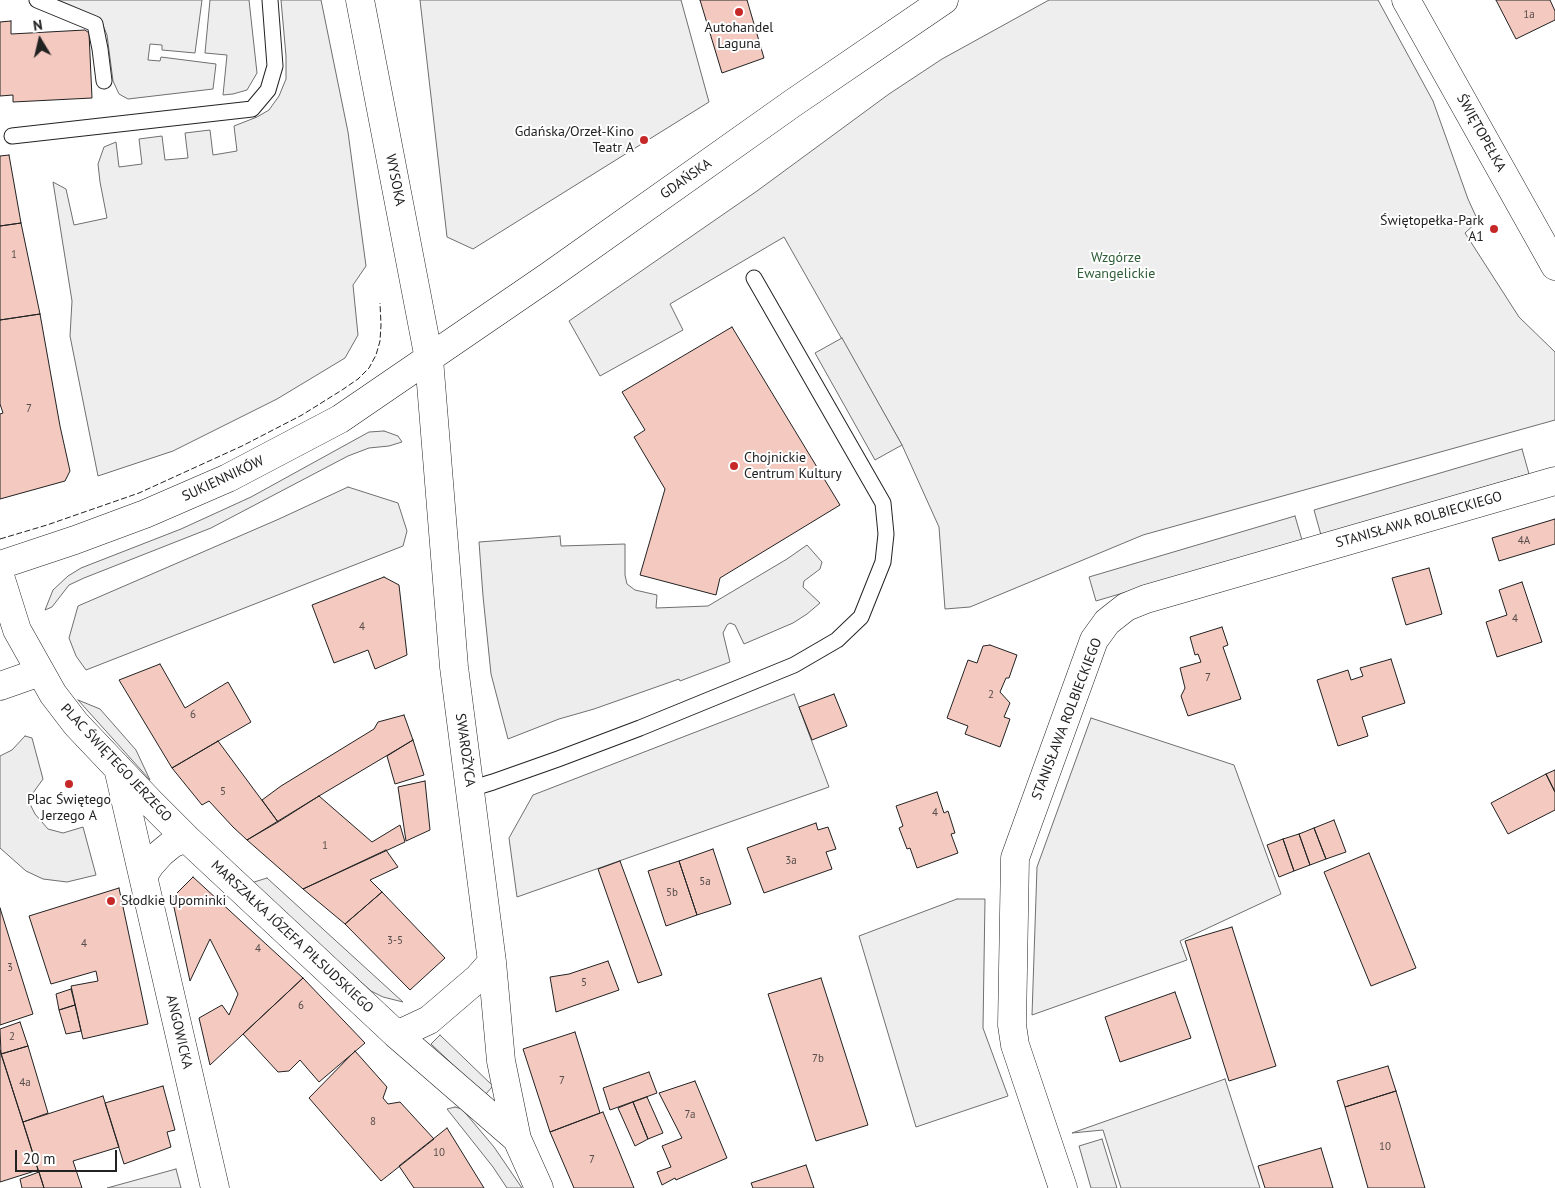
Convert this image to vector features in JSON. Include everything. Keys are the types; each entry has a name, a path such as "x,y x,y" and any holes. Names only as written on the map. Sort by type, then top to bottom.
{"street":[{"name":"WYSOKA","path":"360,0 430,359"},
{"name":"GDAŃSKA","path":"430,359 792,103 944,0"},
{"name":"ŚWIĘTOPEŁKA","path":"1406,0 1555,266"},
{"name":"SUKIENNIKÓW","path":"0,565 145,514 228,478 340,419 430,359"},
{"name":"SWAROŻYCA","path":"430,359 454,667 492,962 501,1061 517,1139"},
{"name":"STANISŁAWA ROLBIECKIEGO","path":"1063,1188 1015,1045 1012,1025 1015,858 1094,640 1107,622 1126,607 1146,599 1555,480"},
{"name":"PLAC ŚWIĘTEGO JERZEGO","path":"0,576 17,630 53,694 76,724 186,838"},
{"path":"0,686 40,672"},
{"name":"ANGOWICKA","path":"118,768 215,1188"},
{"path":"143,876 161,853 172,844 186,838"},
{"name":"MARSZAŁKA JÓZEFA PIŁSUDSKIEGO","path":"186,838 398,1035 517,1139 539,1188"},
{"path":"398,1035 429,1020 478,978 492,962"}],"lane":[{"path":"37,0 96,24 104,81"},
{"path":"12,136 252,109 268,90 275,66 270,0"},
{"path":"470,789 613,738 794,665 837,640 861,617 883,562 886,534 883,503 754,278"}],"green space":[{"path":"47,0 202,0 195,53 162,50 162,45 150,44 148,60 160,61 161,57 216,64 213,89 128,99 119,94 113,81 107,35 100,18"},
{"path":"210,0 249,0 257,73 247,90 223,95 227,55 205,53"},
{"path":"281,0 321,0 348,132 366,266 353,285 358,335 345,358 277,399 173,451 98,476 70,336 72,301 53,182 66,189 74,225 107,218 98,164 104,147 116,142 119,167 142,164 139,139 162,136 165,160 188,158 185,133 210,130 213,155 237,151 234,126 269,110 279,96 286,79"},
{"path":"420,0 681,0 709,102 473,249 447,237"},
{"name":"Wzgórze Ewangelickie","path":"1049,0 1378,0 1433,101 1468,199 1478,221 1465,233 1519,317 1555,352 1555,420 1143,535 970,607 945,609 939,527 902,445 784,237 670,304 683,330 600,376 569,321 757,191 889,94 942,59"},
{"path":"384,431 398,436 402,442 389,446 369,448 348,456 211,528 69,585 52,607 45,610 53,590 68,576 81,568 181,529 251,497 369,432"},
{"path":"348,487 398,503 407,531 403,546 86,670 76,656 69,638 78,606"},
{"path":"794,694 829,787 517,897 509,838 533,795"},
{"path":"1091,718 1234,765 1281,894 1180,941 1187,960 1032,1015 1037,867"},
{"path":"957,899 985,899 983,1028 1008,1096 916,1127 859,936"},
{"path":"1225,1079 1260,1188 1121,1188 1103,1130 1072,1133"}],"shaded area":[{"path":"842,338 902,445 875,460 815,353"},
{"path":"1522,449 1529,474 1321,535 1314,510"},
{"path":"1295,516 1302,540 1096,601 1089,577"},
{"path":"560,536 561,546 625,544 625,575 627,584 635,590 657,595 656,608 708,606 807,545 822,562 820,569 804,581 803,587 820,603 793,623 744,644 735,625 730,623 723,633 730,662 680,681 679,679 594,709 559,719 508,739 491,674 479,542"},
{"path":"78,700 100,709 136,750 150,780"},
{"path":"25,736 32,738 43,779 28,800 35,814 48,829 63,833 83,827 96,875 67,882 43,879 26,871 0,848 0,756 12,750"},
{"path":"267,878 403,1002 383,997 371,991 251,883"},
{"path":"440,1035 493,1086 485,1095 431,1044"},
{"path":"455,1107 462,1109 494,1147 522,1188 507,1188 493,1167 447,1109"},
{"path":"1102,1139 1117,1188 1091,1188 1079,1146"},
{"path":"176,1169 181,1188 107,1188"}],"building":[{"path":"700,0 747,0 764,58 722,73"},
{"path":"1496,0 1550,0 1555,11 1555,20 1516,39"},
{"path":"11,21 11,34 85,30 89,33 92,98 13,102 13,95 0,96 0,22"},
{"path":"9,155 21,223 0,226 0,156"},
{"path":"21,223 40,314 0,320 0,226"},
{"path":"40,314 70,471 65,481 0,499 0,414 3,413 0,404 0,320"},
{"name":"Chojnickie Centrum Kultury","path":"732,327 840,505 720,578 716,595 640,575 665,489 634,437 645,430 622,392"},
{"path":"1555,519 1555,544 1499,561 1492,538"},
{"path":"1429,568 1442,614 1406,625 1392,578"},
{"path":"384,577 399,585 407,655 375,669 368,650 334,663 312,605"},
{"path":"1522,582 1542,642 1497,657 1486,622 1507,615 1499,590"},
{"path":"1222,627 1228,645 1223,647 1241,699 1188,716 1181,696 1185,688 1180,668 1201,662 1198,654 1195,655 1190,637"},
{"path":"990,645 1017,655 1009,678 1006,678 1000,692 1010,703 1004,717 1010,719 1000,747 965,734 968,726 947,718 968,660 977,663 983,646"},
{"path":"1391,659 1405,703 1362,717 1368,736 1338,746 1317,680 1348,670 1351,680 1363,676 1360,668"},
{"path":"160,664 185,708 228,682 251,722 172,768 119,680"},
{"path":"834,694 847,726 812,740 799,707"},
{"path":"404,715 413,740 278,822 262,800 281,786 374,729 378,722"},
{"path":"413,740 424,775 395,784 387,756"},
{"path":"218,741 278,822 247,840 209,801 202,805 172,768"},
{"path":"1555,770 1555,792 1546,774"},
{"path":"1546,774 1555,792 1555,810 1508,834 1491,803"},
{"path":"425,781 430,830 406,841 398,787"},
{"path":"937,792 944,813 948,811 955,833 951,834 958,853 917,868 910,848 907,849 899,828 903,826 896,806"},
{"path":"319,796 372,842 400,825 405,842 303,889 247,840"},
{"path":"1334,820 1346,852 1326,859 1314,828"},
{"path":"816,823 818,830 828,827 836,849 826,852 832,869 764,893 747,848"},
{"path":"1314,828 1326,859 1310,865 1299,834"},
{"path":"1299,834 1310,865 1294,871 1283,839"},
{"path":"1283,839 1294,871 1279,877 1267,845"},
{"path":"713,849 731,904 697,915 679,861"},
{"path":"386,850 398,867 370,880 382,892 345,924 303,889"},
{"path":"1369,853 1416,968 1371,986 1324,872"},
{"path":"620,861 662,975 638,983 598,869"},
{"path":"679,861 697,915 666,926 648,871"},
{"path":"193,877 303,978 210,1065 199,1018 222,1005 229,1015 238,994 210,939 190,981 172,898"},
{"path":"119,888 148,1024 83,1039 71,986 98,981 96,971 51,984 29,916"},
{"path":"382,892 445,958 410,990 345,924"},
{"path":"0,908 33,1014 0,1025"},
{"path":"1232,927 1276,1066 1229,1081 1185,941"},
{"path":"608,961 619,990 556,1012 550,977 569,974"},
{"path":"303,978 365,1043 319,1082 300,1060 289,1071 278,1072 243,1034"},
{"path":"821,978 868,1125 816,1141 768,994"},
{"path":"71,989 75,1005 59,1010 56,994"},
{"path":"1175,992 1191,1038 1120,1062 1105,1017"},
{"path":"75,1005 81,1031 66,1034 59,1010"},
{"path":"20,1022 28,1046 1,1054 0,1029"},
{"path":"575,1032 600,1113 550,1132 523,1049"},
{"path":"28,1046 48,1113 23,1122 1,1054"},
{"path":"0,1050 38,1170 0,1182"},
{"path":"355,1051 387,1087 383,1098 388,1104 400,1102 434,1139 381,1181 309,1098"},
{"path":"1388,1066 1396,1091 1345,1107 1337,1081"},
{"path":"649,1072 657,1093 610,1110 603,1088"},
{"path":"695,1081 727,1158 662,1185 657,1172 671,1167 662,1146 682,1138 659,1093"},
{"path":"163,1086 175,1130 167,1132 171,1147 124,1164 105,1103"},
{"path":"1396,1091 1425,1188 1368,1188 1345,1107"},
{"path":"103,1096 119,1147 73,1161 82,1188 44,1188 23,1122"},
{"path":"647,1097 663,1133 648,1139 633,1102"},
{"path":"633,1102 648,1139 635,1146 618,1108"},
{"path":"603,1112 634,1188 574,1188 550,1132"},
{"path":"447,1128 484,1188 414,1188 399,1166"},
{"path":"1321,1148 1333,1188 1265,1188 1258,1166"},
{"path":"806,1165 814,1188 753,1188 751,1183"},
{"path":"39,1172 44,1188 22,1188 20,1179"}],"fence":[{"path":"0,539 139,493 242,446 302,415 358,379 369,368 376,355 380,341 380,303"}],"place":[{"name":"Autohandel Laguna","path":"739,12"},
{"name":"Gdańska/Orzeł-Kino Teatr A","path":"644,140"},
{"name":"Świętopełka-Park A1","path":"1494,229"},
{"name":"Chojnickie Centrum Kultury","path":"734,466"},
{"name":"Plac Świętego Jerzego A","path":"69,784"},
{"name":"Słodkie Upominki","path":"111,901"}]}
